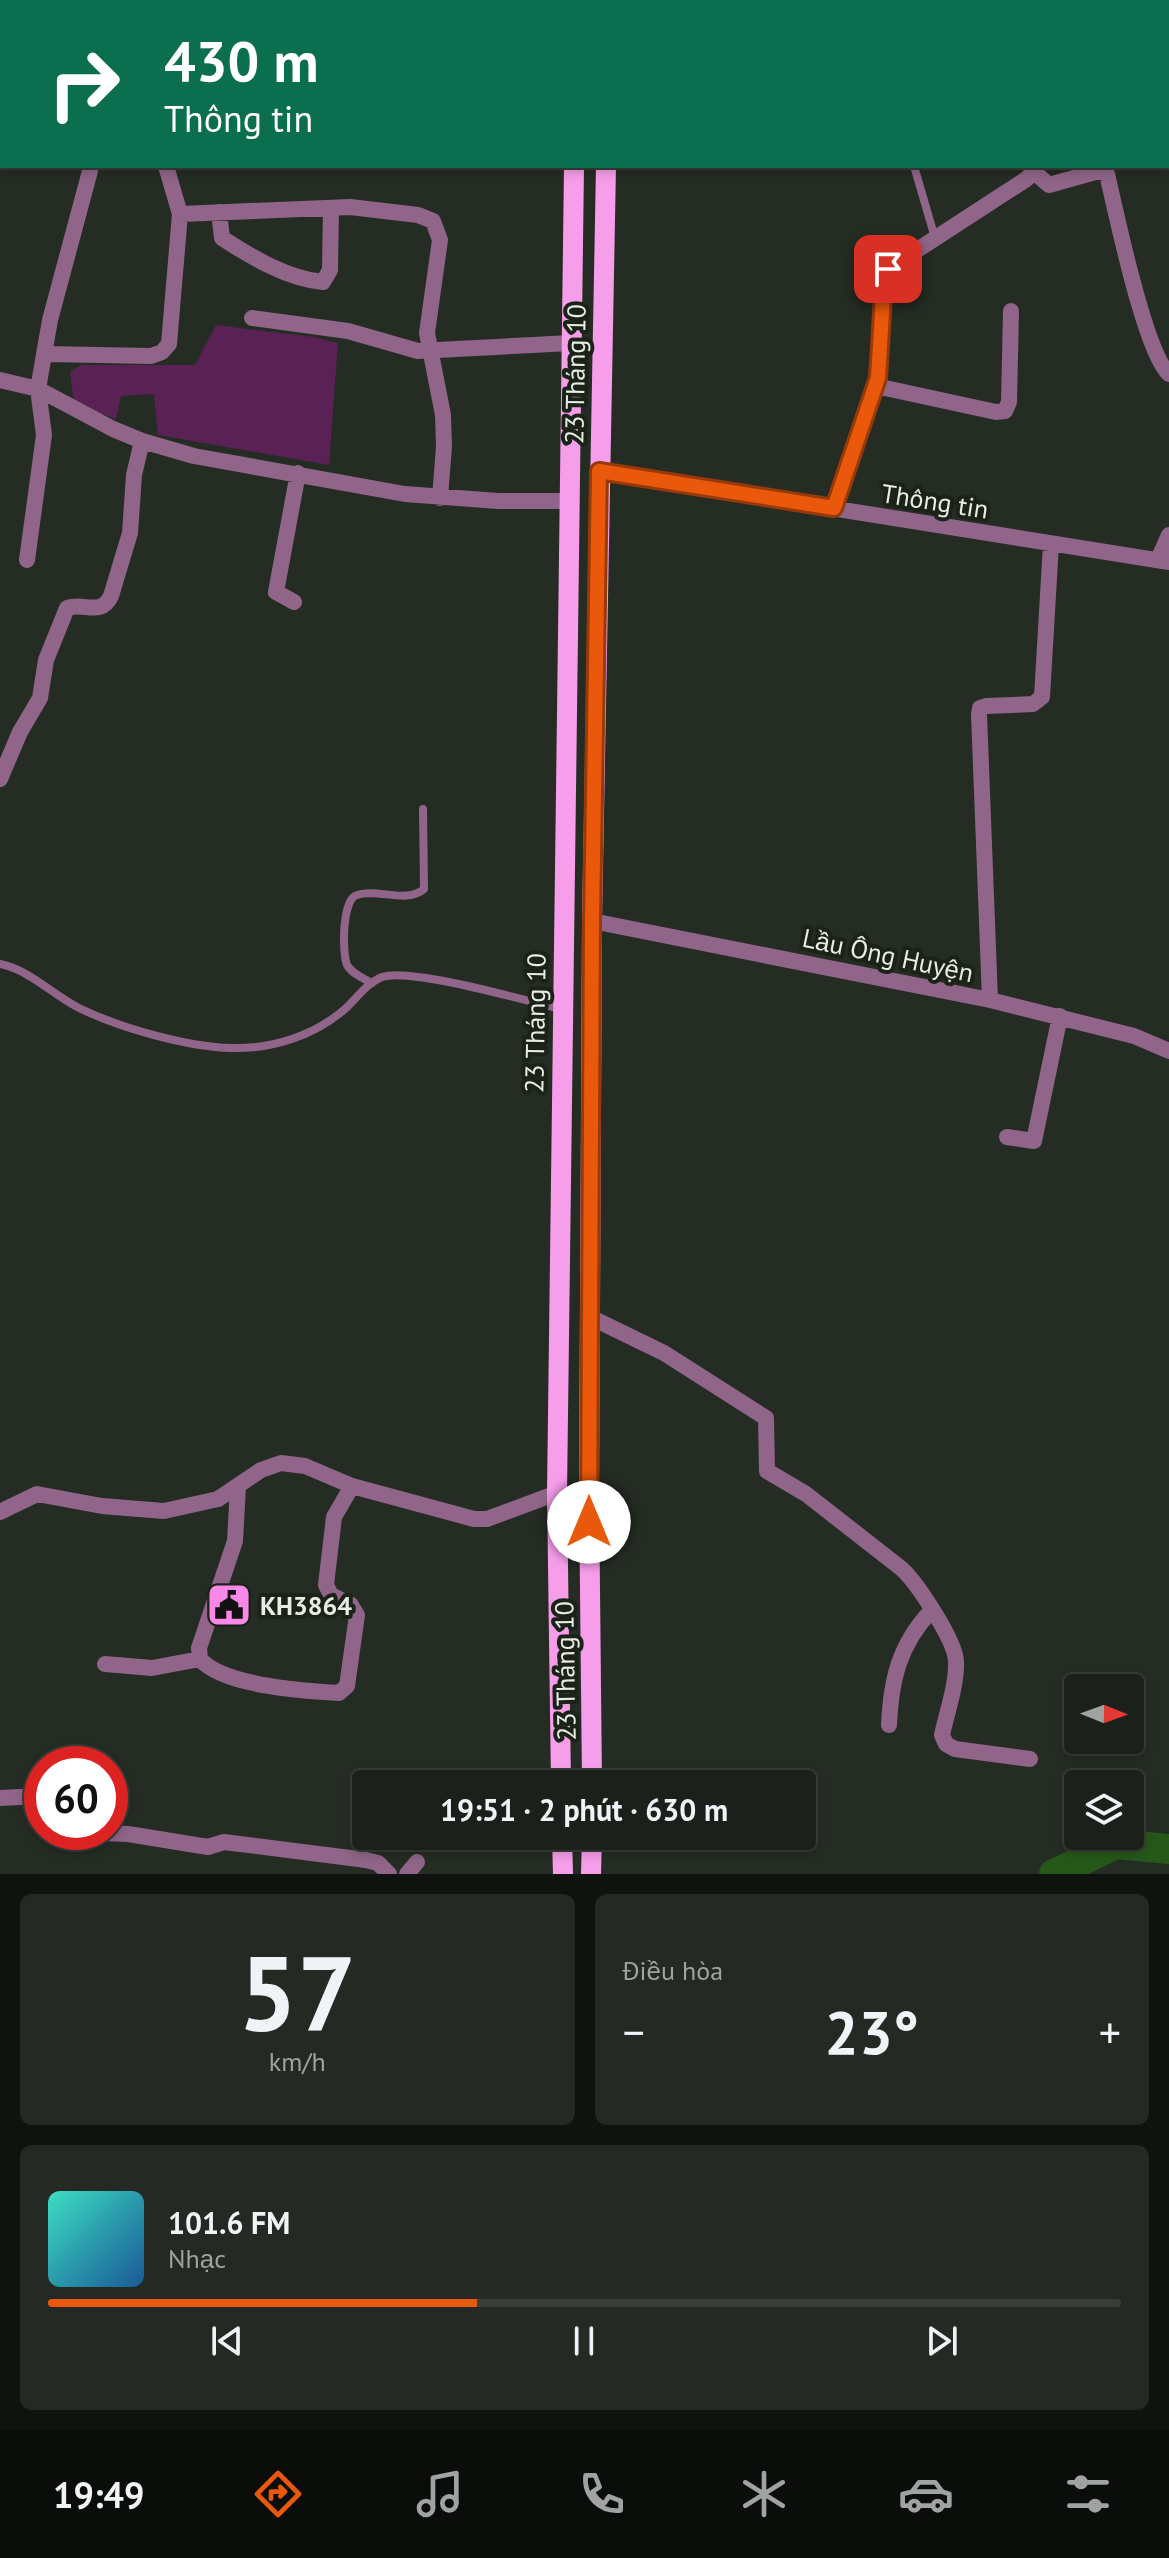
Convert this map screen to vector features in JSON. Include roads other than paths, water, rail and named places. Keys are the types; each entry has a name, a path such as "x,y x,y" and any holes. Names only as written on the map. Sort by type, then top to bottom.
{"main road":[{"name":"23 Tháng 10","path":"561,1770 557,1493 567,501 574,168"},
{"name":"23 Tháng 10","path":"592,1770 589,1493 592,921 606,168"},
{"path":"557,1493 589,1493"},
{"path":"562,1850 563,1874"},
{"path":"591,1874 592,1850"}],"street":[{"path":"45,354 151,356 166,349 170,339 180,214 167,168"},
{"path":"834,508 876,386 881,359 885,274 892,265 1025,180 1033,168 1049,185 1099,171 1107,174 1136,292 1159,362 1169,374"},
{"path":"27,560 44,435 38,389 50,320 90,171"},
{"path":"180,214 331,208 418,215 437,226 440,240 427,322 428,351 443,415 440,498"},
{"path":"219,212 222,238 252,258 312,281 323,282 330,270 331,208"},
{"path":"876,386 996,412 1005,411 1009,402 1011,311"},
{"path":"252,318 348,331 407,350 571,343"},
{"path":"0,380 38,389 78,413 142,441 194,456 440,498 567,501"},
{"path":"0,779 20,732 40,698 46,660 67,608 75,605 97,609 109,601 130,533 134,475 142,441"},
{"name":"Thông tin","path":"599,471 1164,561"},
{"path":"294,602 276,592 298,473"},
{"path":"1164,561 1169,535"},
{"path":"990,1000 979,714 980,708 986,706 1033,704 1042,697 1051,544"},
{"name":"Lầu Ông Huyện","path":"592,921 990,1000 1134,1036 1169,1051"},
{"path":"1007,1137 1034,1141 1060,1016"},
{"path":"590,1317 664,1353 763,1415 768,1423 767,1471 806,1494 902,1569 913,1580 931,1611 956,1659 942,1735 946,1744 955,1749 1030,1759"},
{"path":"0,1512 37,1494 102,1506 164,1511 205,1503 238,1487 261,1470 281,1463 305,1466 352,1486 474,1519 487,1519 557,1493"},
{"path":"238,1487 235,1541 199,1648 200,1659 207,1667 246,1681 325,1692 344,1690 350,1671 357,1615 351,1605 331,1595 326,1585 334,1517 352,1486"},
{"path":"889,1725 898,1662 909,1637 931,1611"},
{"path":"105,1664 152,1668 200,1659"},
{"path":"0,1798 24,1797"},
{"path":"128,1834 208,1847 224,1842 366,1860 378,1863 389,1874"}],"lane":[{"path":"915,168 936,239"},
{"path":"372,983 354,973 347,964 346,908 350,899 359,894 416,895 424,889 423,809"},
{"path":"0,964 26,972 67,1001 106,1019 182,1041 229,1048 269,1046 308,1032 342,1012 372,983 384,977 401,976 561,1009"}],"waterway":[{"path":"1054,1874 1116,1844 1169,1849"}],"place":[{"name":"KH3864","path":"229,1605"}]}
